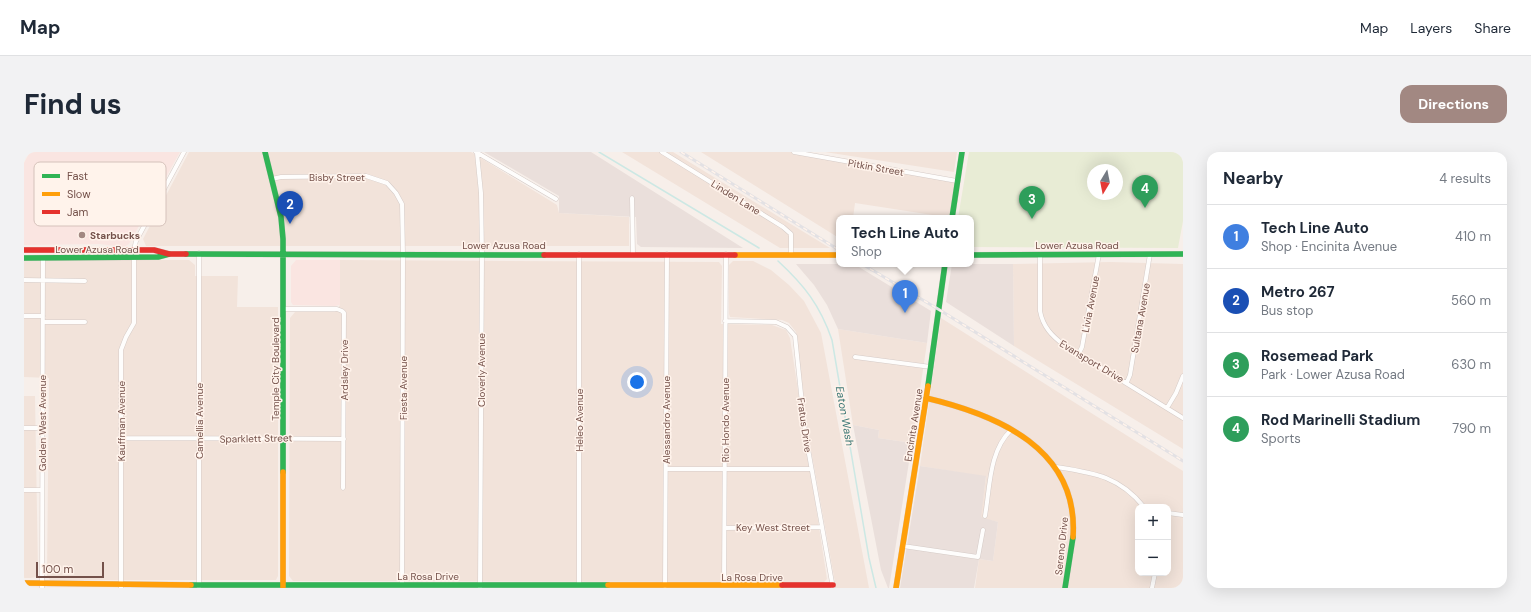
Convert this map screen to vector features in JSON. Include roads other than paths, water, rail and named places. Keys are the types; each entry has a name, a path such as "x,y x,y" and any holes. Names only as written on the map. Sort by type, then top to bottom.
{"main road":[{"name":"Temple City Boulevard","path":"265,152 282,226 284,309 283,587"},
{"path":"952,215 962,152"},
{"name":"Lower Azusa Road","path":"24,250 154,250 169,254"},
{"path":"113,258 134,250 148,258"},
{"name":"Lower Azusa Road","path":"24,258 148,258 169,254 199,253 836,255"},
{"name":"Lower Azusa Road","path":"974,254 1183,254"},
{"name":"Encinita Avenue","path":"896,588 931,367 945,267"},
{"name":"Sereno Drive","path":"926,398 968,409 998,422 1028,440 1056,467 1067,485 1073,510 1072,534 1065,588"},
{"name":"La Rosa Drive","path":"24,583 42,586 121,587 402,585 480,587 579,585 636,587 724,585 833,586"}],"street":[{"path":"166,185 184,152"},
{"path":"476,152 556,199"},
{"name":"Cloverly Avenue","path":"476,152 481,193 482,254 480,587"},
{"name":"Linden Lane","path":"662,152 783,227 790,234 791,254"},
{"name":"Pitkin Street","path":"794,152 957,181"},
{"name":"Bisby Street","path":"272,179 281,177 366,176 387,183 396,193"},
{"name":"Fiesta Avenue","path":"396,193 402,210 403,254 402,585"},
{"path":"632,198 633,254"},
{"path":"134,250 136,240 144,226"},
{"name":"Camellia Avenue","path":"199,253 199,586"},
{"name":"Heleo Avenue","path":"579,254 579,585"},
{"name":"Alessandro Avenue","path":"665,586 667,254"},
{"name":"Rio Hondo Avenue","path":"724,585 726,254"},
{"name":"Livia Avenue","path":"1079,353 1084,340 1099,254"},
{"name":"Sultana Avenue","path":"1127,382 1130,375 1150,254"},
{"name":"Evansport Drive","path":"1040,255 1041,319 1049,332 1055,338 1183,418"},
{"name":"Golden West Avenue","path":"42,586 43,258"},
{"name":"Kauffman Avenue","path":"121,587 121,350 134,323 134,258"},
{"path":"24,280 85,281"},
{"name":"Ardsley Drive","path":"284,309 337,309 344,313 343,488"},
{"path":"24,316 43,316"},
{"path":"43,322 85,322"},
{"name":"Fratus Drive","path":"725,322 776,322 787,327 795,336 803,414 811,469 833,586"},
{"path":"855,357 931,367"},
{"path":"1167,408 1176,393 1183,376"},
{"path":"24,428 43,428"},
{"path":"985,516 996,452 1004,437 1011,430"},
{"name":"Sparklett Street","path":"121,438 344,439"},
{"path":"1056,467 1090,472 1114,480 1125,487 1141,504"},
{"path":"666,469 811,469"},
{"path":"24,490 42,490"},
{"path":"1171,513 1183,515"},
{"name":"Key West Street","path":"725,528 822,527"},
{"path":"903,546 978,557 983,530"},
{"path":"1152,588 1154,576"}],"waterway":[{"name":"Eaton Wash","path":"599,152 759,248"},
{"name":"Eaton Wash","path":"778,261 810,296 822,316 832,340 869,558 876,588"}],"railway":[{"path":"681,152 836,248"},
{"path":"867,267 938,309 1183,461"}],"place":[{"name":"Rod Marinelli Stadium","path":"1145,208"},
{"name":"Rosemead Park","path":"1032,219"},
{"name":"Metro 267","path":"290,224"},
{"name":"Starbucks","path":"82,235"},
{"name":"Tech Line Auto","path":"905,313"}]}
